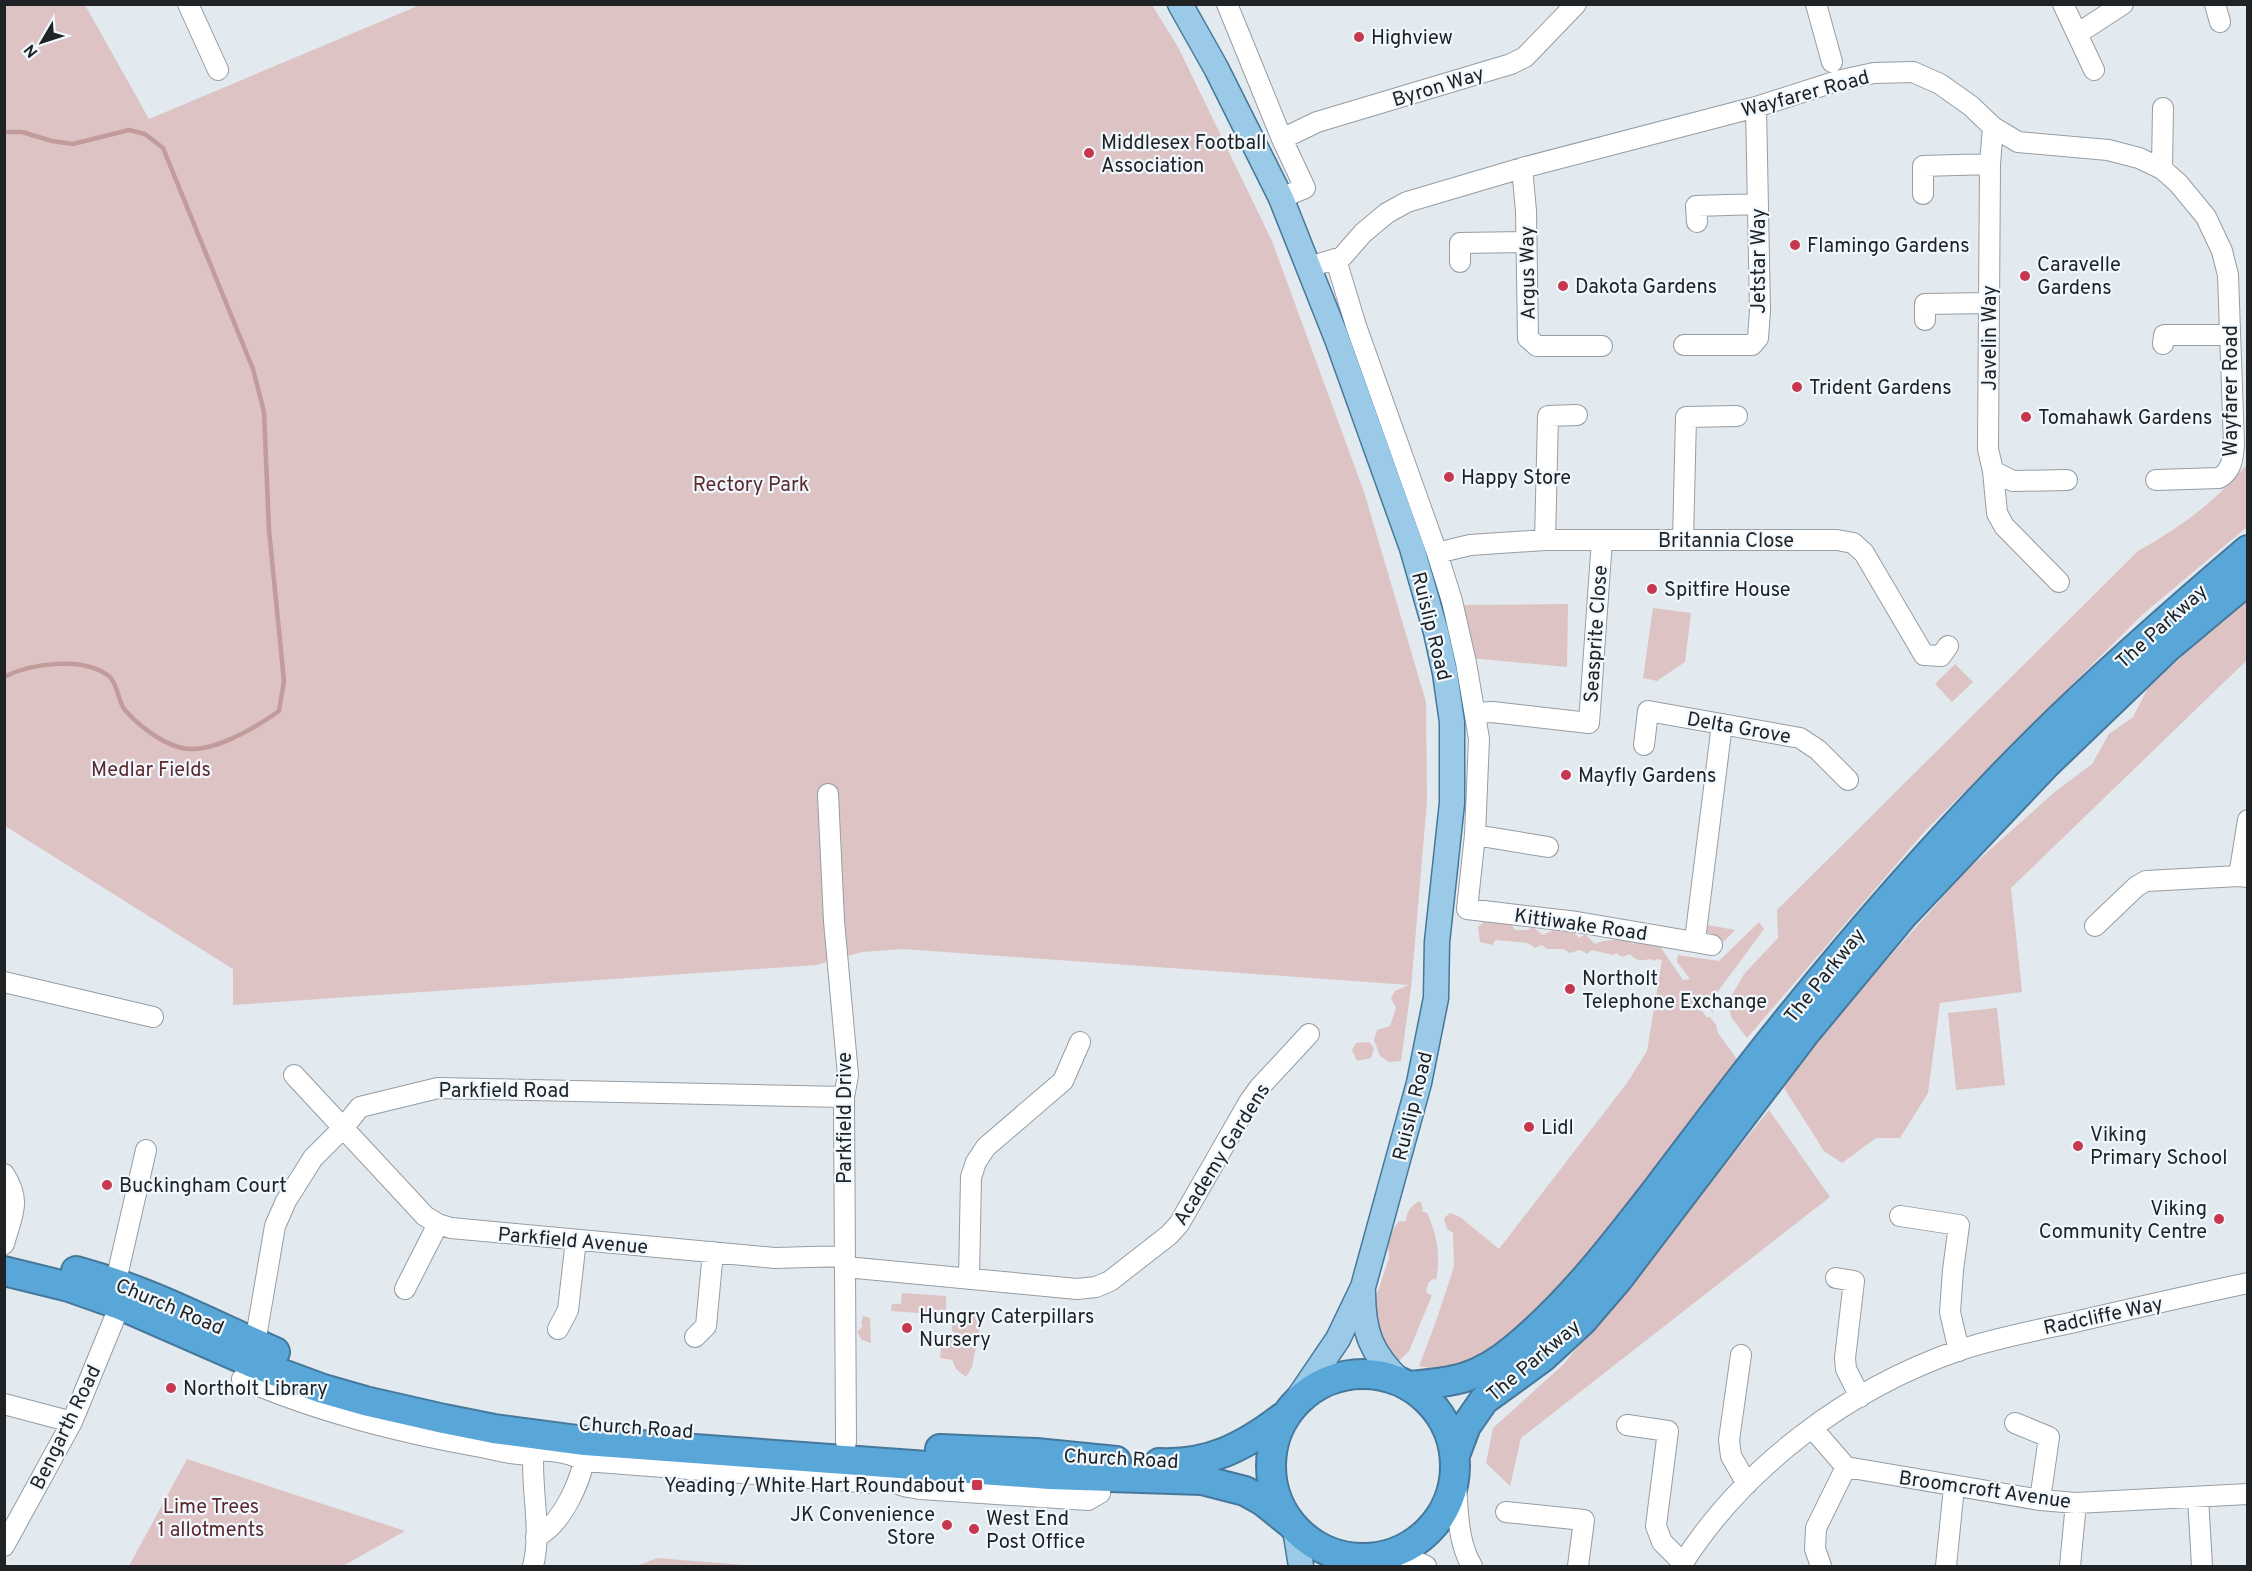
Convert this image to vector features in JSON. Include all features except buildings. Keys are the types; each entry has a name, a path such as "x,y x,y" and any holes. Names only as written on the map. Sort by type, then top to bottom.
{"highway":[{"name":"The Parkway","path":"1405,1383 1445,1383 1476,1375 1512,1350 1566,1302 1732,1110 1798,1025 1883,903 2033,745 2159,625 2247,550"},
{"name":"The Parkway","path":"1798,1025 2046,764 2168,647 2247,580"},
{"name":"The Parkway","path":"1455,1463 1466,1426 1478,1407 1492,1393 1543,1357 1582,1321 1618,1279 1732,1110"},
{"name":"Church Road","path":"4,1255 116,1282 178,1306 305,1365 370,1386 497,1413 585,1424 1036,1453 1138,1463 1180,1463 1227,1453 1256,1438 1289,1409"},
{"name":"Church Road","path":"4,1271 69,1287 120,1305 250,1362 323,1389 534,1444 585,1451 881,1473 1215,1482 1245,1491 1263,1501 1292,1526"},
{"path":"1361,1373 1381,1375 1405,1383 1433,1406 1445,1423 1451,1438 1455,1463 1450,1497 1438,1520 1420,1539 1384,1558 1344,1557 1321,1549 1292,1526 1277,1502 1271,1480 1270,1457 1274,1437 1289,1409 1315,1386 1337,1376 1361,1373"}],"main road":[{"name":"Ruislip Road","path":"1180,4 1216,68 1281,198 1337,339 1412,548 1436,632 1452,722 1452,803 1437,942 1435,1004 1419,1083 1363,1287 1338,1339 1289,1409"},
{"name":"Ruislip Road","path":"1363,1287 1367,1334 1378,1358 1405,1383"},
{"path":"1292,1526 1300,1566"}],"street":[{"path":"188,4 218,70"},
{"path":"1227,4 1282,139 1305,188 1281,198"},
{"name":"Byron Way","path":"1282,139 1317,122 1511,64 1525,57 1576,4"},
{"path":"1816,4 1832,62"},
{"path":"2063,4 2094,70"},
{"path":"2077,34 2122,4"},
{"name":"Wayfarer Road","path":"1309,267 1336,260 1347,253 1363,233 1388,213 1407,202 1522,168 1756,107 1846,79 1874,73 1913,72 1940,84 1971,106 1993,128 2018,142 2108,150 2139,158 2162,169 2178,183 2206,217 2222,251 2228,275 2234,444 2231,467 2219,478 2156,480"},
{"name":"Jetstar Way","path":"1684,345 1752,345 1758,338 1760,311 1756,107"},
{"path":"2162,169 2163,108"},
{"name":"Javelin Way","path":"1993,128 1990,165 1988,449 1993,471 1997,513 2004,525 2059,582"},
{"path":"1923,194 1923,166 1990,165"},
{"name":"Argus Way","path":"1522,168 1526,211 1528,338 1538,346 1602,346"},
{"path":"1697,222 1696,206 1758,204"},
{"path":"1460,262 1460,243 1526,242"},
{"path":"1336,260 1356,326 1437,553 1457,624 1476,713 1479,739 1475,835 1548,847"},
{"path":"1925,320 1925,304 1988,303"},
{"path":"2163,344 2164,335 2230,335"},
{"path":"1545,540 1548,416 1577,415"},
{"path":"1683,540 1686,417 1737,416"},
{"path":"1993,471 2013,481 2067,480"},
{"name":"Britannia Close","path":"1437,553 1470,545 1545,540 1837,540 1853,543 1864,553 1924,656 1941,656 1948,646"},
{"name":"Seasprite Close","path":"1476,713 1492,712 1589,723 1602,540"},
{"name":"Delta Grove","path":"1644,745 1648,711 1800,738 1818,750 1848,780"},
{"name":"Kittiwake Road","path":"1475,835 1467,909 1703,942 1722,724"},
{"name":"Parkfield Drive","path":"828,794 834,921 848,1075 844,1097 846,1442"},
{"path":"1452,803 1477,808"},
{"path":"2095,926 2137,886 2146,881 2243,876 2247,820"},
{"path":"4,982 153,1017"},
{"name":"Academy Gardens","path":"845,1261 969,1279 1077,1288 1096,1287 1110,1281 1169,1235 1179,1224 1258,1088 1309,1034"},
{"path":"969,1279 971,1177 976,1162 987,1147 1064,1081 1080,1042"},
{"name":"Parkfield Avenue","path":"294,1075 425,1216 438,1224 451,1228 576,1240 775,1258 845,1261"},
{"name":"Parkfield Road","path":"255,1343 275,1226 290,1194 313,1158 360,1107 438,1088 844,1097"},
{"path":"118,1272 146,1150"},
{"path":"4,1174 16,1200 4,1244"},
{"path":"1900,1216 1959,1225 1950,1312 1959,1351"},
{"path":"405,1289 438,1224"},
{"path":"558,1329 568,1311 576,1240"},
{"path":"695,1337 706,1326 713,1252"},
{"path":"1836,1278 1854,1281 1845,1358 1846,1369 1860,1397"},
{"name":"Radcliffe Way","path":"1627,1425 1668,1431 1656,1526 1662,1542 1682,1565 1714,1520 1747,1484 1813,1429 1860,1397 1907,1372 1959,1351 2003,1337 2247,1283"},
{"name":"Bengarth Road","path":"4,1546 72,1422 120,1305"},
{"path":"1741,1355 1729,1440 1731,1456 1747,1484"},
{"name":"Church Road","path":"242,1379 293,1400 360,1421 440,1440 534,1444"},
{"path":"4,1404 72,1422"},
{"path":"2014,1424 2049,1437 2040,1500"},
{"path":"1813,1429 1846,1467 1816,1528 1815,1549 1821,1566"},
{"path":"533,1566 536,1537 534,1444"},
{"path":"536,1537 550,1527 572,1497 585,1451"},
{"path":"1455,1463 1460,1530 1468,1561 1472,1566"},
{"name":"Broomcroft Avenue","path":"1846,1467 1954,1487 2076,1503 2247,1494"},
{"path":"1946,1566 1954,1487"},
{"path":"2198,1497 2202,1566"},
{"path":"2070,1566 2076,1503"},
{"path":"1506,1512 1584,1520 1578,1566"},
{"path":"1384,1558 1426,1566"}],"green space":[{"name":"Rectory Park","path":"4,5 85,5 149,119 420,5 1152,5 1178,47 1272,241 1364,492 1426,702 1427,801 1411,988 1401,1061 1389,1062 1380,1056 1374,1040 1377,1030 1390,1026 1396,1008 1391,998 1395,991 1409,985 903,949 862,952 816,965 233,1005 233,969 5,826"},
{"path":"2247,464 2247,527 2143,614 1925,831 1747,1038 1731,1017 1728,1002 1744,974 1778,938 1777,910 2138,551 2197,513"},
{"path":"2247,596 2247,660 2011,888 2022,992 1940,1003 1928,1093 1900,1138 1876,1138 1842,1163 1824,1151 1784,1088 1811,1045 1966,871 2056,791 2092,764 2109,734 2133,717 2148,688"},
{"path":"1568,604 1567,667 1469,658 1458,605"},
{"path":"1653,608 1691,613 1685,662 1657,681 1643,678"},
{"path":"1955,664 1973,682 1952,702 1935,684"},
{"path":"1486,920 1512,925 1515,930 1527,930 1533,927 1543,935 1557,928 1562,932 1572,930 1579,938 1585,934 1595,944 1624,937 1633,944 1640,940 1652,946 1659,945 1683,980 1690,979 1677,962 1678,955 1719,961 1759,922 1764,929 1716,994 1713,1013 1700,994 1693,997 1706,1017 1710,1017 1716,1025 1718,1033 1739,1062 1599,1256 1501,1351 1453,1372 1419,1366 1454,1267 1453,1233 1447,1229 1444,1218 1450,1213 1460,1217 1499,1249 1627,1083 1647,1051 1662,960 1639,960 1630,954 1622,957 1616,953 1613,955 1592,950 1587,954 1580,950 1570,953 1563,949 1547,949 1542,945 1535,948 1528,943 1495,940 1493,945 1480,942 1478,927"},
{"path":"1708,925 1735,930 1723,942 1715,941 1706,933"},
{"path":"1997,1008 2005,1085 1956,1090 1948,1013"},
{"path":"1369,1042 1374,1048 1371,1058 1357,1061 1352,1050 1356,1043"},
{"path":"1769,1110 1830,1197 1521,1438 1510,1486 1486,1463 1493,1428 1563,1365"},
{"path":"1420,1201 1422,1211 1427,1213 1436,1238 1438,1254 1436,1280 1429,1282 1426,1290 1432,1295 1409,1351 1399,1361 1383,1342 1375,1308 1377,1294 1389,1258 1388,1245 1391,1233 1398,1222 1406,1221 1410,1209"},
{"path":"902,1293 946,1296 946,1315 891,1311 892,1304 901,1304"},
{"path":"969,1312 981,1322 972,1367 966,1377 956,1369 952,1360 940,1358 941,1349 935,1343 946,1334 952,1340 960,1336 952,1331 952,1317 962,1320"},
{"path":"863,1316 870,1318 871,1343 862,1340 857,1332 863,1326 861,1324"},
{"name":"Lime Trees 1 allotments","path":"187,1459 405,1531 343,1566 129,1566"},
{"path":"657,1558 757,1566 637,1566"}],"waterway":[{"path":"4,132 22,132 52,141 73,144 129,130 145,134 163,148 253,369 264,412 269,530 284,681 279,711 231,739 203,748 190,749 164,741 136,721 123,707 113,680 99,670 73,664 43,665 4,677"}],"place":[{"name":"Highview","path":"1359,37"},
{"name":"Middlesex Football Association","path":"1089,153"},
{"name":"Flamingo Gardens","path":"1795,245"},
{"name":"Caravelle Gardens","path":"2025,276"},
{"name":"Dakota Gardens","path":"1563,286"},
{"name":"Trident Gardens","path":"1797,387"},
{"name":"Tomahawk Gardens","path":"2026,417"},
{"name":"Happy Store","path":"1449,477"},
{"name":"Spitfire House","path":"1652,589"},
{"name":"Mayfly Gardens","path":"1566,775"},
{"name":"Northolt Telephone Exchange","path":"1570,989"},
{"name":"Lidl","path":"1529,1127"},
{"name":"Viking Primary School","path":"2078,1146"},
{"name":"Buckingham Court","path":"107,1185"},
{"name":"Viking Community Centre","path":"2219,1219"},
{"name":"Hungry Caterpillars Nursery","path":"907,1328"},
{"name":"Northolt Library","path":"171,1388"},
{"name":"Yeading / White Hart Roundabout","path":"977,1485"},
{"name":"JK Convenience Store","path":"947,1525"},
{"name":"West End Post Office","path":"974,1529"}],"park label":[{"name":"Medlar Fields","path":"151,769"}]}
